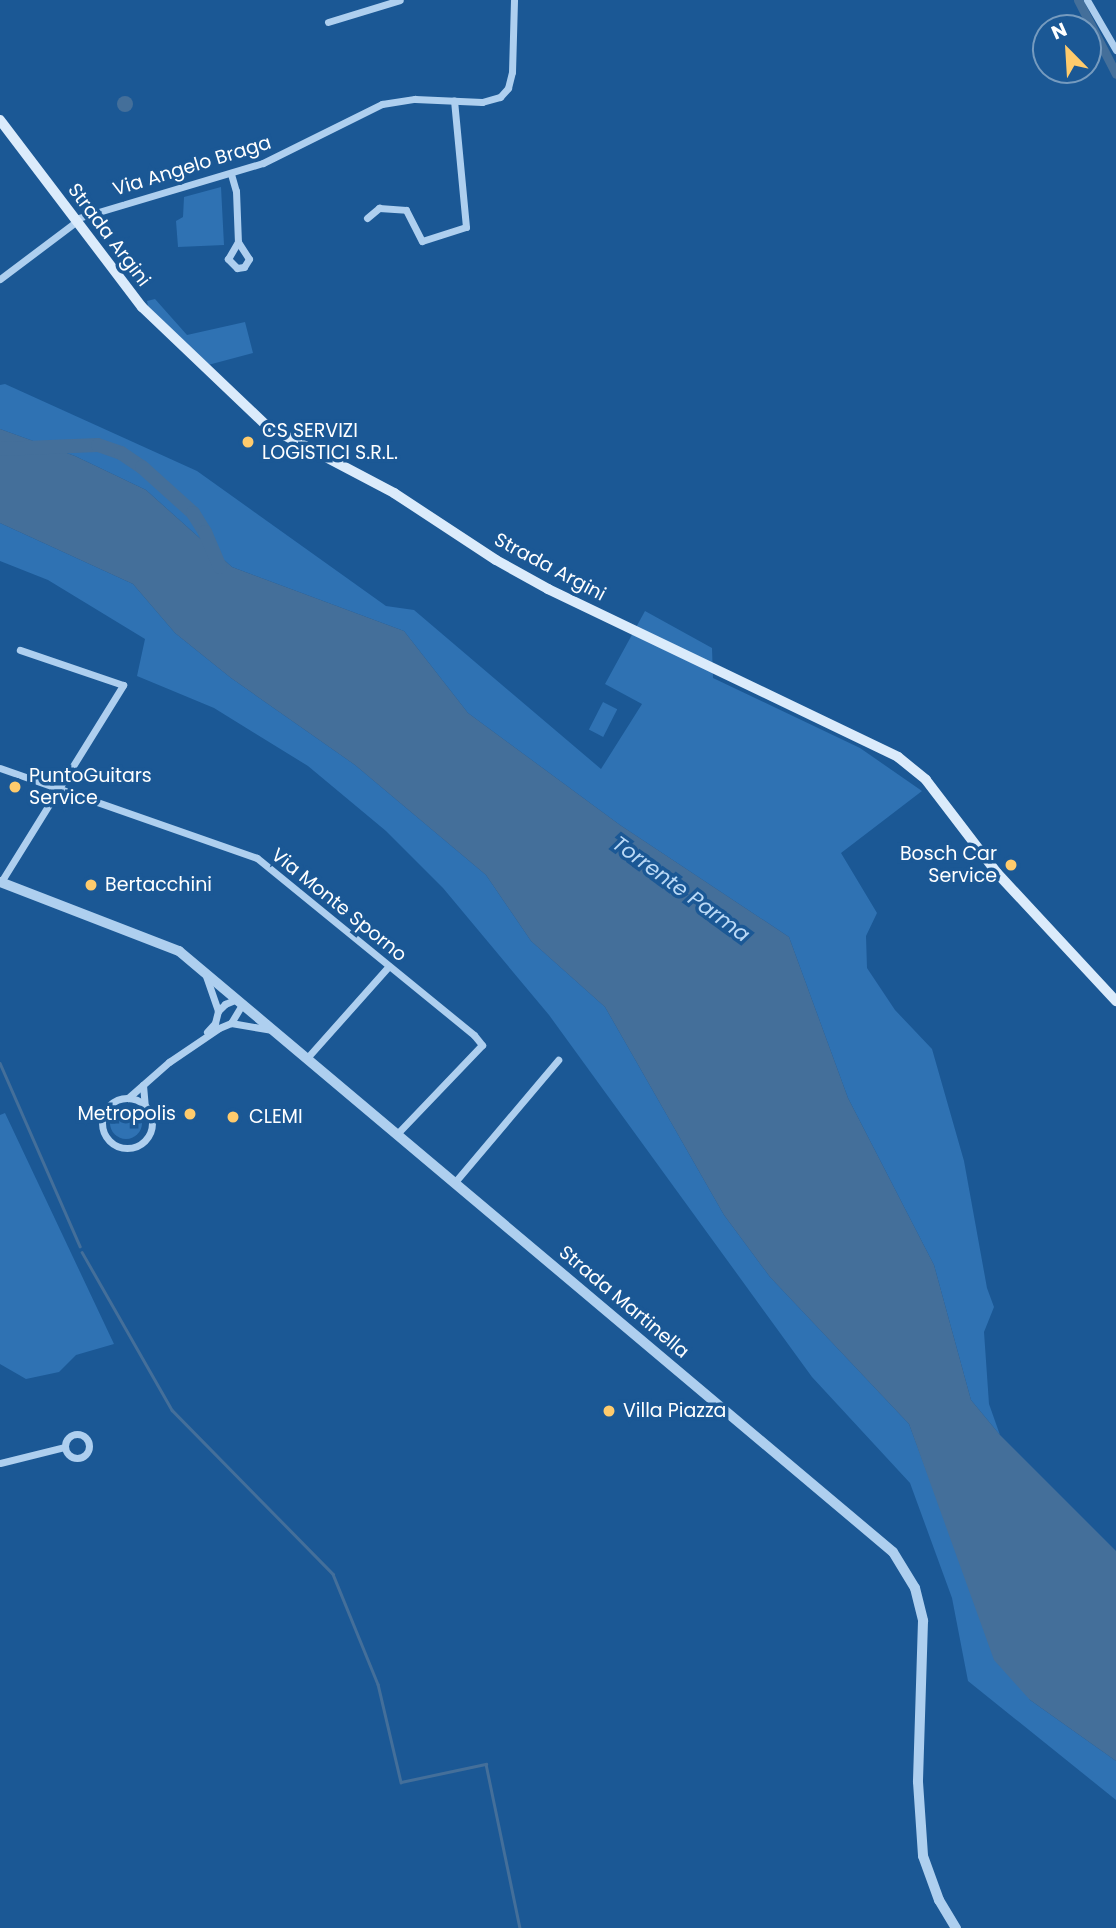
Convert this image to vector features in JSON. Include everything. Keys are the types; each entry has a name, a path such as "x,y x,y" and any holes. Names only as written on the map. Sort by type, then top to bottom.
{"main road":[{"name":"Strada Argini","path":"0,120 149,315 243,404 279,434 394,493 496,560 548,589 898,757 926,780 998,873 1116,1001"}],"street":[{"path":"328,22 400,0"},
{"name":"Via Angelo Braga","path":"76,220 232,174 285,154 382,104 403,99 487,101 506,92 513,68 514,0"},
{"path":"1087,0 1116,50"},
{"path":"368,218 379,208 407,210 422,241 466,227 454,101"},
{"path":"232,174 238,242"},
{"path":"2,274 76,220"},
{"path":"0,882 123,685 20,650"},
{"name":"Via Monte Sporno","path":"0,768 257,858 482,1045 397,1134"},
{"name":"Strada Martinella","path":"0,882 178,951 893,1552 915,1588 923,1621 918,1782 921,1848 939,1900 956,1928"},
{"path":"307,1058 389,965"},
{"path":"204,971 213,990 218,1011"},
{"path":"143,1085 145,1107 152,1122 147,1138 131,1148 115,1146 103,1131 103,1116 112,1103 128,1098 143,1085 205,1035 215,1023 218,1011 225,1003 240,1001 231,1023"},
{"path":"205,1035 231,1023 273,1030"},
{"path":"455,1182 558,1060"},
{"path":"128,1098 145,1107"},
{"path":"0,1463 64,1447"}],"shaded area":[{"path":"221,187 224,245 178,247 176,221 183,217 184,197"},
{"path":"155,299 187,335 245,322 253,353 208,365 148,306 147,301"},
{"path":"5,384 197,471 386,606 414,610 601,769 642,704 605,684 645,611 712,648 713,678 860,748 922,791 841,853 877,913 866,936 867,968 895,1010 932,1049 964,1161 987,1288 994,1307 984,1332 989,1404 1000,1435 971,1400 934,1265 848,1098 789,937 620,825 468,713 404,631 232,567 146,490 75,456 0,429 0,385"},
{"path":"0,523 133,584 175,633 231,678 355,765 486,875 531,941 605,1007 724,1215 770,1277 909,1424 969,1585 1030,1700 1116,1761 1116,1800 968,1681 952,1598 910,1483 812,1377 549,1015 443,888 386,831 308,766 214,708 137,676 145,639 48,580 0,561"},
{"path":"603,702 617,709 603,737 589,730"},
{"path":"126,1107 137,1112 142,1123 137,1134 126,1139 115,1134 110,1123 115,1112"},
{"path":"5,1113 114,1344 76,1355 59,1372 26,1379 0,1364 0,1115"}],"water":[{"path":"125,96 133,104 125,112 117,104"},
{"path":"0,429 75,456 146,490 232,567 404,631 468,713 620,825 789,937 848,1098 934,1265 971,1400 1000,1435 1116,1551 1116,1761 1030,1700 994,1660 909,1424 770,1277 724,1215 605,1007 531,941 486,875 355,765 231,678 175,633 133,584 0,523"}],"waterway":[{"path":"1078,0 1116,74"},
{"name":"Torrente Parma","path":"0,449 98,445 121,453 142,467 193,513 205,532 220,567"},
{"path":"0,1063 80,1246"},
{"path":"82,1252 172,1410 333,1574 378,1684 401,1782 486,1764 520,1928"}],"place":[{"name":"CS SERVIZI LOGISTICI S.R.L.","path":"248,442"},
{"name":"PuntoGuitars Service","path":"15,787"},
{"name":"Bosch Car Service","path":"1011,865"},
{"name":"Bertacchini","path":"91,885"},
{"name":"Metropolis","path":"190,1114"},
{"name":"CLEMI","path":"233,1117"},
{"name":"Villa Piazza","path":"609,1411"}]}
